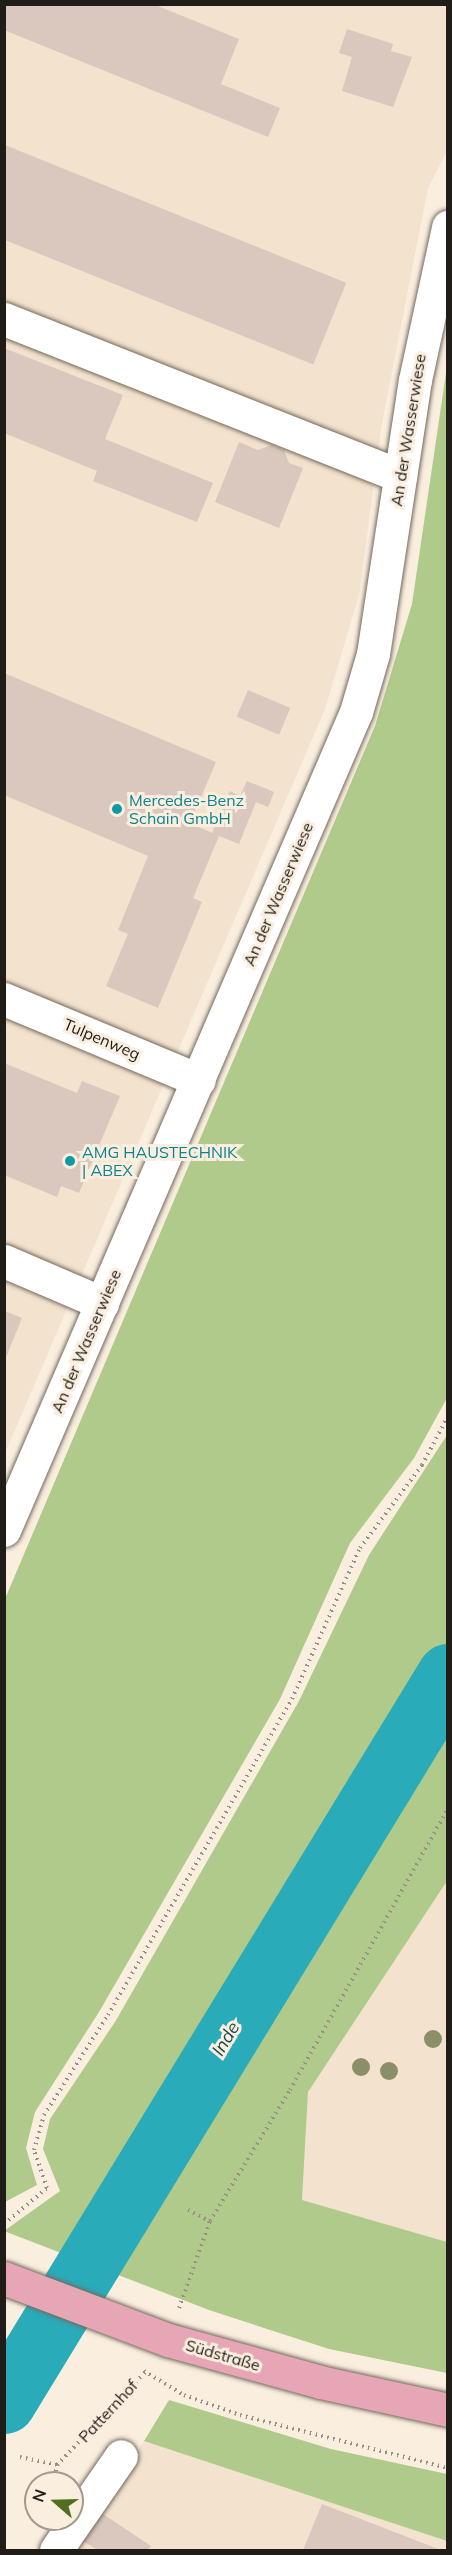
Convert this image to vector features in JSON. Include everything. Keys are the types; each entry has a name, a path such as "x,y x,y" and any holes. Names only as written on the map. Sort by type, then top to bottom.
{"main road":[{"name":"Südstraße","path":"4,2278 157,2336 320,2382 447,2410"}],"street":[{"name":"An der Wasserwiese","path":"4,1530 356,712 373,654 400,476 447,227"},
{"path":"4,319 400,476"},
{"name":"Tulpenweg","path":"4,999 199,1080"},
{"path":"4,1261 102,1303"},
{"path":"56,2550 122,2456"}],"path":[{"path":"4,2224 47,2188 34,2150 44,2115 108,2015 292,1699 360,1548 422,1465 447,1416"},
{"name":"Patternhof","path":"57,2465 145,2371 157,2336 210,2221 290,2090 447,1808"},
{"path":"188,2210 210,2221"},
{"path":"137,2366 184,2395 240,2415 447,2468"},
{"path":"20,2457 57,2465 56,2471"}],"shaded area":[{"path":"5,5 447,5 447,151 428,188 382,423 359,595 325,709 5,1453"},
{"path":"447,1881 447,2242 302,2200 308,2092"},
{"path":"144,2441 448,2541 447,2550 77,2550"}],"green space":[{"path":"447,366 447,1398 414,1458 350,1543 280,1699 99,2012 35,2112 26,2148 37,2185 5,2202 5,1599 375,726 412,604"},
{"path":"447,1435 447,1881 308,2092 302,2200 447,2242 447,2373 329,2349 209,2310 4,2231 60,2191 43,2149 50,2119 115,2022 299,1701 369,1555"},
{"path":"169,2400 331,2449 447,2474 447,2541 144,2441"}],"building":[{"path":"4,4 153,4 239,39 221,84 280,108 268,137 4,30"},
{"path":"347,29 393,44 391,51 412,57 393,107 342,91 352,57 339,53"},
{"path":"5,145 346,283 313,364 4,240"},
{"path":"4,348 123,395 105,439 213,483 197,522 93,481 97,471 4,433"},
{"path":"239,442 258,450 272,445 284,450 289,463 303,468 279,528 215,502"},
{"name":"Mercedes-Benz Schain GmbH","path":"4,673 216,762 190,823 212,833 230,791 240,796 247,781 274,792 268,807 256,802 239,844 219,836 193,898 202,902 158,1008 106,986 128,934 118,930 148,856 4,795"},
{"path":"248,690 290,708 279,735 237,717"},
{"path":"4,1063 77,1093 82,1081 120,1096 79,1193 61,1186 57,1197 4,1175"},
{"path":"5,1311 22,1318 5,1360"},
{"path":"322,2504 441,2550 303,2550"},
{"path":"100,2512 151,2546 148,2550 98,2550 81,2540"}],"waterway":[{"name":"Inde","path":"4,2402 448,1675"}],"place":[{"name":"Mercedes-Benz Schain GmbH","path":"117,809"},
{"name":"AMG HAUSTECHNIK | ABEX","path":"70,1161"}]}
